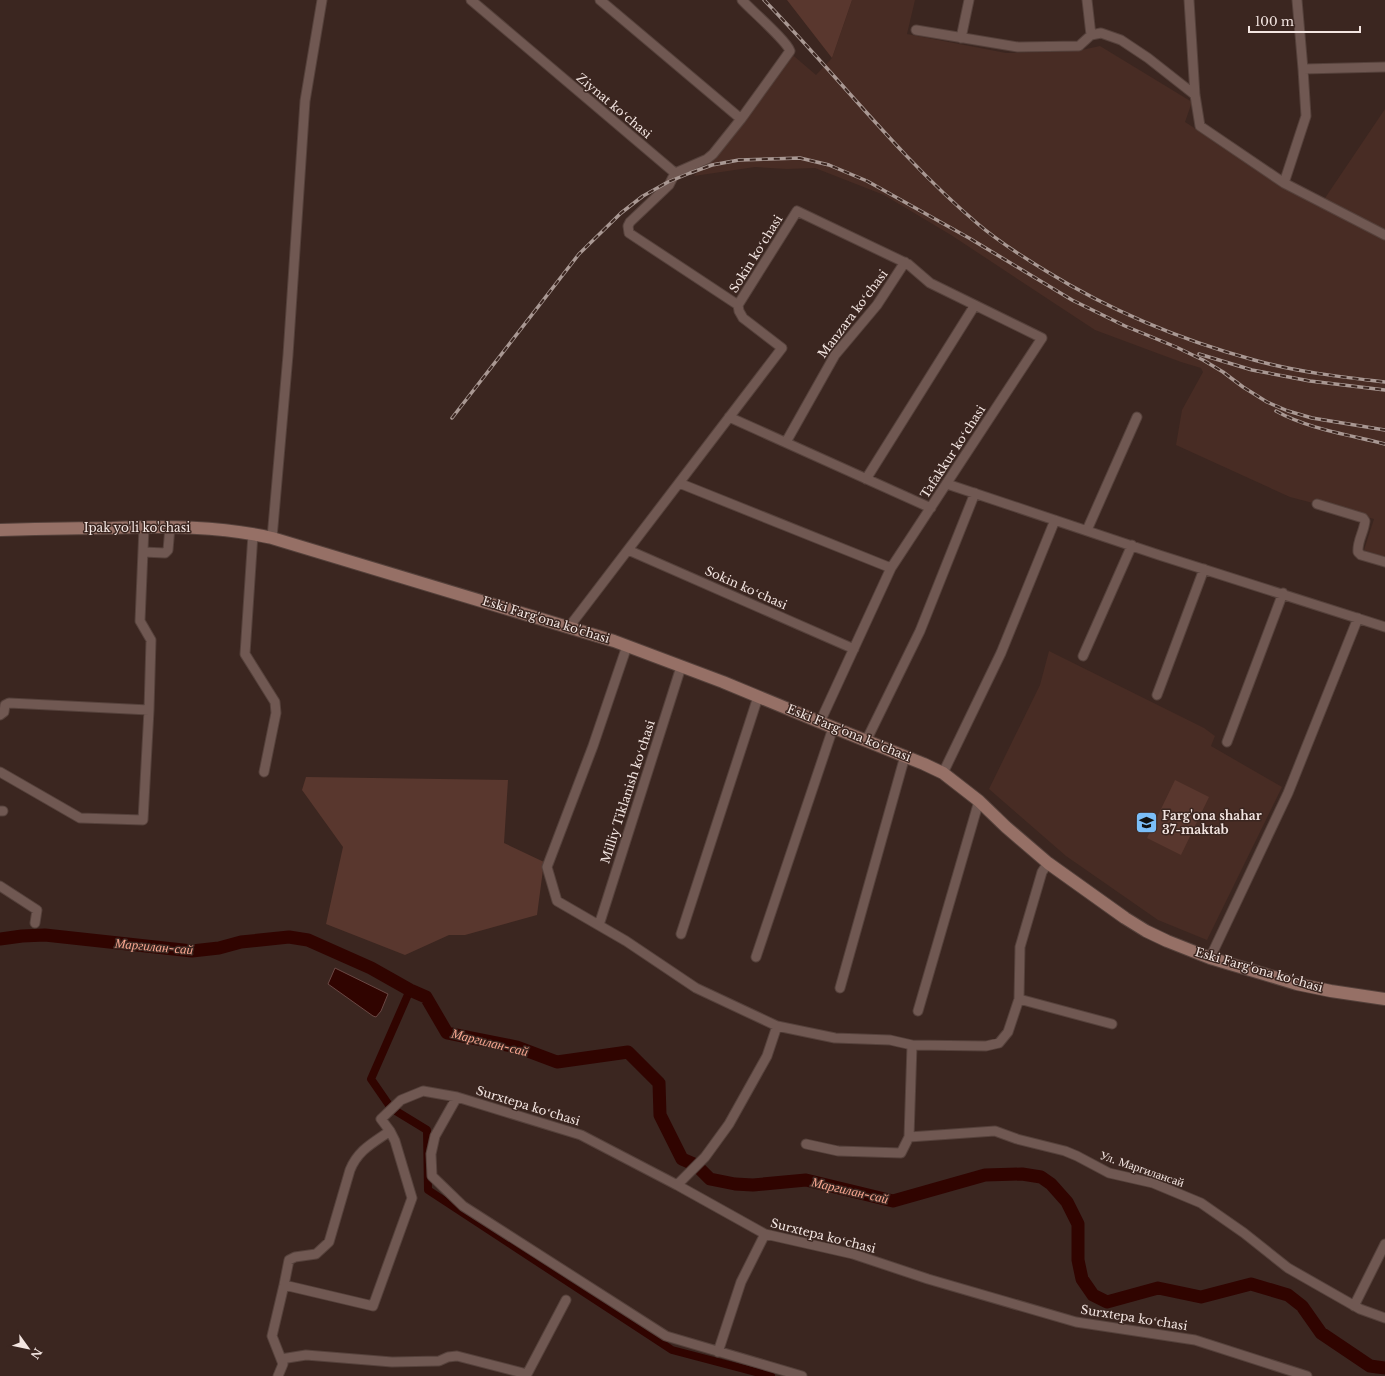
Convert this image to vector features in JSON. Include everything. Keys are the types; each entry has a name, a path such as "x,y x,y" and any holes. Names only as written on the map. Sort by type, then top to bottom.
{"main road":[{"name":"Ipak yo'li ko'chasi","path":"0,530 144,527 220,529 272,538"},
{"name":"Eski Farg'ona ko'chasi","path":"272,538 569,627 627,646 723,682 905,756 943,773 979,801 1006,827 1048,863 1125,918 1146,931 1210,958 1297,984 1385,999"}],"street":[{"path":"272,538 288,355 305,101 322,0"},
{"name":"Ziynat koʻchasi","path":"471,0 675,173"},
{"path":"600,0 741,119"},
{"path":"738,305 629,232 628,226 630,222 669,185 675,173 710,158 741,119 790,51 780,38 742,0"},
{"path":"961,38 969,0"},
{"path":"1087,0 1091,36"},
{"path":"1189,0 1195,95 1200,126 1284,183 1385,235"},
{"path":"1284,183 1306,116 1297,0"},
{"path":"916,30 1018,47 1079,46 1091,36 1101,33 1121,40 1148,58 1195,95"},
{"path":"1303,69 1385,67"},
{"name":"Sokin koʻchasi","path":"569,627 782,348 743,318 739,311 738,305 797,211 905,262"},
{"name":"Tafakkur koʻchasi","path":"820,722 891,568 1042,338 930,283 905,262"},
{"name":"Manzara koʻchasi","path":"786,442 835,356 877,305 905,262"},
{"path":"866,479 975,305"},
{"path":"729,417 931,508"},
{"path":"1087,530 1138,417"},
{"path":"679,483 891,568"},
{"path":"947,484 1385,627"},
{"path":"866,741 920,632 975,493"},
{"path":"1316,504 1363,518 1365,521 1357,547 1358,552 1361,555 1385,562"},
{"path":"943,773 1001,653 1055,520"},
{"path":"0,772 80,818 143,820 151,640 140,620 144,527"},
{"path":"143,552 165,553 168,550 170,528"},
{"path":"253,534 246,654 275,702 276,713 264,772"},
{"path":"1084,656 1132,545"},
{"name":"Sokin koʻchasi","path":"628,550 854,649"},
{"path":"1157,695 1204,569"},
{"path":"1226,742 1283,593"},
{"path":"1210,958 1288,793 1358,618"},
{"path":"627,646 593,746 547,867 557,901 626,941 696,988 777,1026 835,1038 890,1040 912,1045 986,1046 1000,1043 1008,1032 1019,999 1020,947 1042,872 1048,863"},
{"name":"Milliy Tiklanish koʻchasi","path":"599,925 681,667"},
{"path":"681,934 758,697"},
{"path":"0,716 4,712 5,705 9,703 149,710"},
{"path":"756,958 833,728"},
{"path":"840,988 905,756"},
{"path":"918,1012 979,801"},
{"path":"0,886 36,910 35,923"},
{"path":"1019,999 1112,1024"},
{"path":"677,1185 706,1156 719,1139 748,1092 767,1056 777,1026"},
{"path":"806,1144 838,1151 901,1152 909,1137 912,1045"},
{"name":"Surxtepa koʻchasi","path":"390,1131 381,1119 398,1102 423,1091 457,1097 581,1135 677,1185 765,1234 853,1254 928,1279 1076,1322 1195,1340 1307,1376"},
{"path":"457,1097 435,1136 431,1154 432,1176 463,1206 666,1336 802,1376"},
{"path":"278,1376 283,1364 272,1336 289,1260 295,1257 316,1254 329,1242 354,1160 360,1153 390,1131 400,1155 412,1198 374,1306 284,1286"},
{"name":"Ул. Маргилансай","path":"909,1137 995,1131 1017,1139 1065,1151 1109,1173 1152,1183 1201,1203 1244,1233 1288,1268 1354,1306 1385,1318"},
{"path":"718,1352 741,1282 765,1234"},
{"path":"1354,1306 1385,1244"},
{"path":"281,1359 306,1354 400,1362 439,1361 448,1357 457,1356 527,1375 566,1300"}],"shaded area":[{"path":"787,0 852,0 832,58"},
{"path":"852,0 915,0 907,34 1006,53 1077,51 1100,46 1192,102 1185,122 1319,207 1385,109 1385,557 1364,550 1374,519 1290,497 1176,445 1182,410 1203,372 1201,368 1095,330 951,235 884,195 815,168 787,169 755,167 694,176 788,51 816,75 832,58"},
{"name":"Farg'ona shahar 37-maktab","path":"1049,651 1204,728 1215,736 1211,746 1282,787 1207,940 1158,920 1066,856 989,789 1040,685"},
{"path":"306,777 508,780 504,843 544,862 537,915 465,935 449,935 405,955 326,924 343,847 302,790"},
{"path":"1175,780 1209,797 1181,855 1147,838"},
{"path":"335,968 388,994 381,1011 376,1017 328,984"}],"waterway":[{"name":"Маргилан-сай","path":"0,939 45,935 192,951 219,948 241,942 289,937 308,940 371,968 410,990 426,997 447,1033 517,1047 557,1062 628,1052 659,1083 660,1115 682,1159 696,1165 710,1179 735,1184 753,1185 806,1180 893,1201 985,1175 1022,1174 1041,1177 1051,1184 1067,1202 1078,1224 1078,1260 1082,1279 1093,1295 1107,1302 1158,1288 1201,1297 1251,1284 1288,1295 1302,1306 1321,1333 1370,1366 1385,1368"},
{"path":"410,990 371,1079 391,1108 427,1130 428,1190 672,1350 771,1376"}],"railway":[{"path":"764,0 921,171 978,224 994,237 1037,266 1096,299 1173,334 1227,352 1286,368 1385,382"},
{"path":"452,418 579,254 621,213 643,196 668,182 712,165 739,160 800,158 829,165 867,181 969,238 1072,300 1125,326 1203,360 1267,402 1288,411 1312,418 1385,430"},
{"path":"1199,354 1252,370 1310,381 1385,390"},
{"path":"1276,411 1315,427 1385,444"}],"place":[{"name":"Farg'ona shahar 37-maktab","path":"1146,823"}]}
